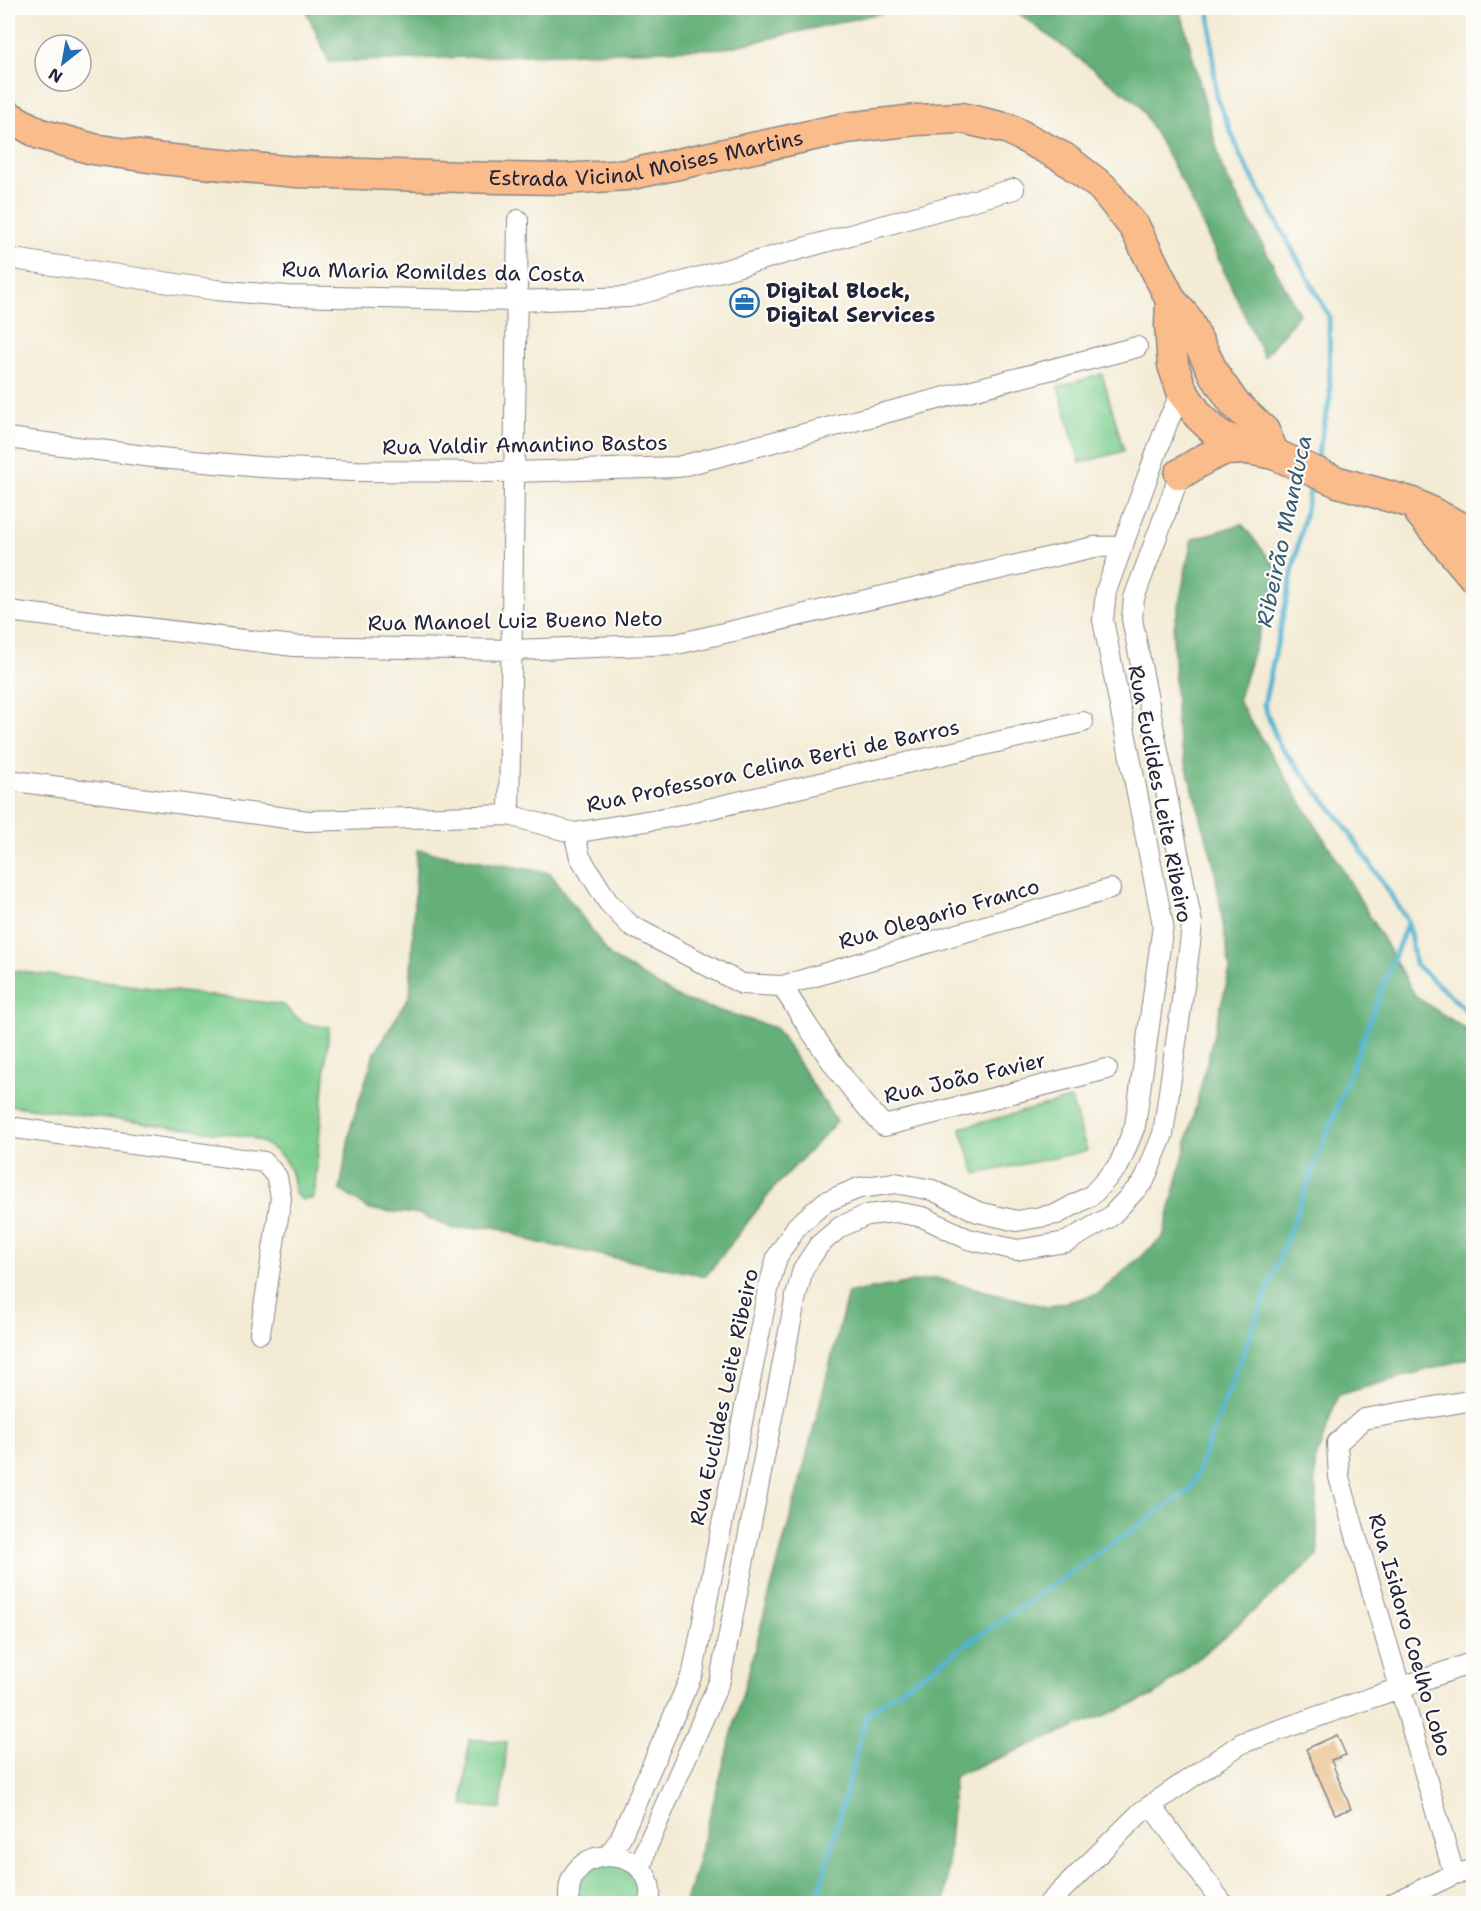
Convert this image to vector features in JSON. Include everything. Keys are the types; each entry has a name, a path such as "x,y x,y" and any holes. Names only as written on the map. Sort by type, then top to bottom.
{"main road":[{"path":"8,116 40,134"},
{"name":"Estrada Vicinal Moises Martins","path":"40,134 104,151 296,172 562,179 627,175 846,128 916,120 962,118 1010,129 1064,158 1101,187 1135,228 1171,300 1187,319 1214,374 1234,403 1264,431 1269,454"},
{"path":"8,136 40,134"},
{"name":"Estrada Vicinal Moises Martins","path":"1171,300 1170,327 1173,365 1182,392 1198,415 1218,434 1269,454"},
{"path":"1182,392 1195,378 1214,374"},
{"path":"1218,434 1232,414 1234,403"},
{"path":"1180,474 1223,450 1269,454 1338,482 1413,503 1473,534"},
{"path":"1413,503 1473,577"}],"street":[{"name":"Rua Maria Romildes da Costa","path":"20,260 216,290 286,296 517,302 629,297 1014,189"},
{"path":"509,814 518,220"},
{"name":"Rua Valdir Amantino Bastos","path":"8,438 160,458 261,467 352,471 515,472 678,467 1137,347"},
{"name":"Rua Euclides Leite Ribeiro","path":"608,1856 620,1839 693,1672 768,1290 777,1257 797,1226 825,1203 859,1188 896,1184 932,1190 978,1212 1017,1221 1057,1214 1092,1195 1119,1165 1135,1126 1163,925 1103,620 1106,591 1168,421 1182,392"},
{"name":"Rua Euclides Leite Ribeiro","path":"641,1869 646,1849 720,1680 796,1296 803,1269 819,1245 840,1227 867,1215 895,1212 923,1217 968,1239 1017,1250 1066,1242 1110,1218 1144,1180 1163,1134 1192,923 1132,619 1134,598 1180,474 1199,448 1218,434"},
{"path":"1132,523 1146,524 1158,534"},
{"name":"Rua Manoel Luiz Bueno Neto","path":"8,611 294,646 513,650 677,644 1082,549 1123,546"},
{"path":"1115,568 1126,578 1142,578"},
{"name":"Rua Professora Celina Berti de Barros","path":"8,780 308,821 509,814 574,833 682,815 1083,722"},
{"path":"574,833 580,857 608,902 630,925 742,984 782,986"},
{"path":"1157,895 1185,888"},
{"name":"Rua Olegario Franco","path":"782,986 1110,889"},
{"name":"Rua João Favier","path":"782,986 829,1059 884,1126 1107,1069"},
{"path":"8,1127 264,1162 277,1177 280,1198 260,1333"},
{"name":"Rua Isidoro Coelho Lobo","path":"1464,1872 1401,1688 1339,1477 1337,1443 1364,1419 1473,1400"},
{"path":"1048,1904 1141,1812 1242,1743 1473,1662"},
{"path":"1151,1805 1223,1904"},
{"path":"570,1904 570,1885 576,1872 587,1862 601,1856 615,1855 629,1860 641,1869 648,1882 649,1904"},
{"path":"1392,1904 1464,1872"}],"green space":[{"path":"305,8 902,8 727,48 329,62"},
{"path":"1012,8 1180,8 1222,168 1299,314 1264,357 1184,185 1139,104"},
{"path":"1102,374 1124,451 1080,463 1058,387"},
{"path":"1242,524 1279,571 1238,701 1339,863 1416,997 1473,1034 1473,1357 1338,1395 1315,1462 1318,1556 1155,1695 954,1776 945,1903 685,1903 802,1474 848,1293 936,1278 1047,1307 1098,1294 1163,1237 1230,970 1214,865 1177,732 1173,633 1192,539"},
{"path":"417,850 550,873 611,957 681,999 776,1028 837,1122 774,1188 706,1276 535,1242 495,1227 453,1229 419,1214 370,1210 340,1190 351,1126 374,1054 410,995"},
{"path":"8,970 284,1005 304,1022 329,1027 314,1198 303,1200 296,1195 286,1162 271,1147 251,1137 8,1105"},
{"path":"1071,1099 1087,1151 976,1174 960,1128"},
{"path":"469,1739 507,1742 501,1809 463,1805"},
{"path":"618,1863 638,1877 642,1904 577,1903 578,1884 594,1866"}],"building":[{"path":"1337,1735 1346,1755 1331,1760 1351,1809 1335,1814 1306,1749"}],"waterway":[{"name":"Ribeirão Manduca","path":"1209,8 1216,95 1241,157 1329,316 1330,398 1316,462"},
{"name":"Ribeirão Manduca","path":"1312,480 1264,705 1279,745 1343,823 1408,921 1415,964 1474,1017"},
{"path":"816,1904 867,1713 1191,1489 1408,921"}],"place":[{"name":"Digital Block, Digital Services","path":"745,303"}]}
